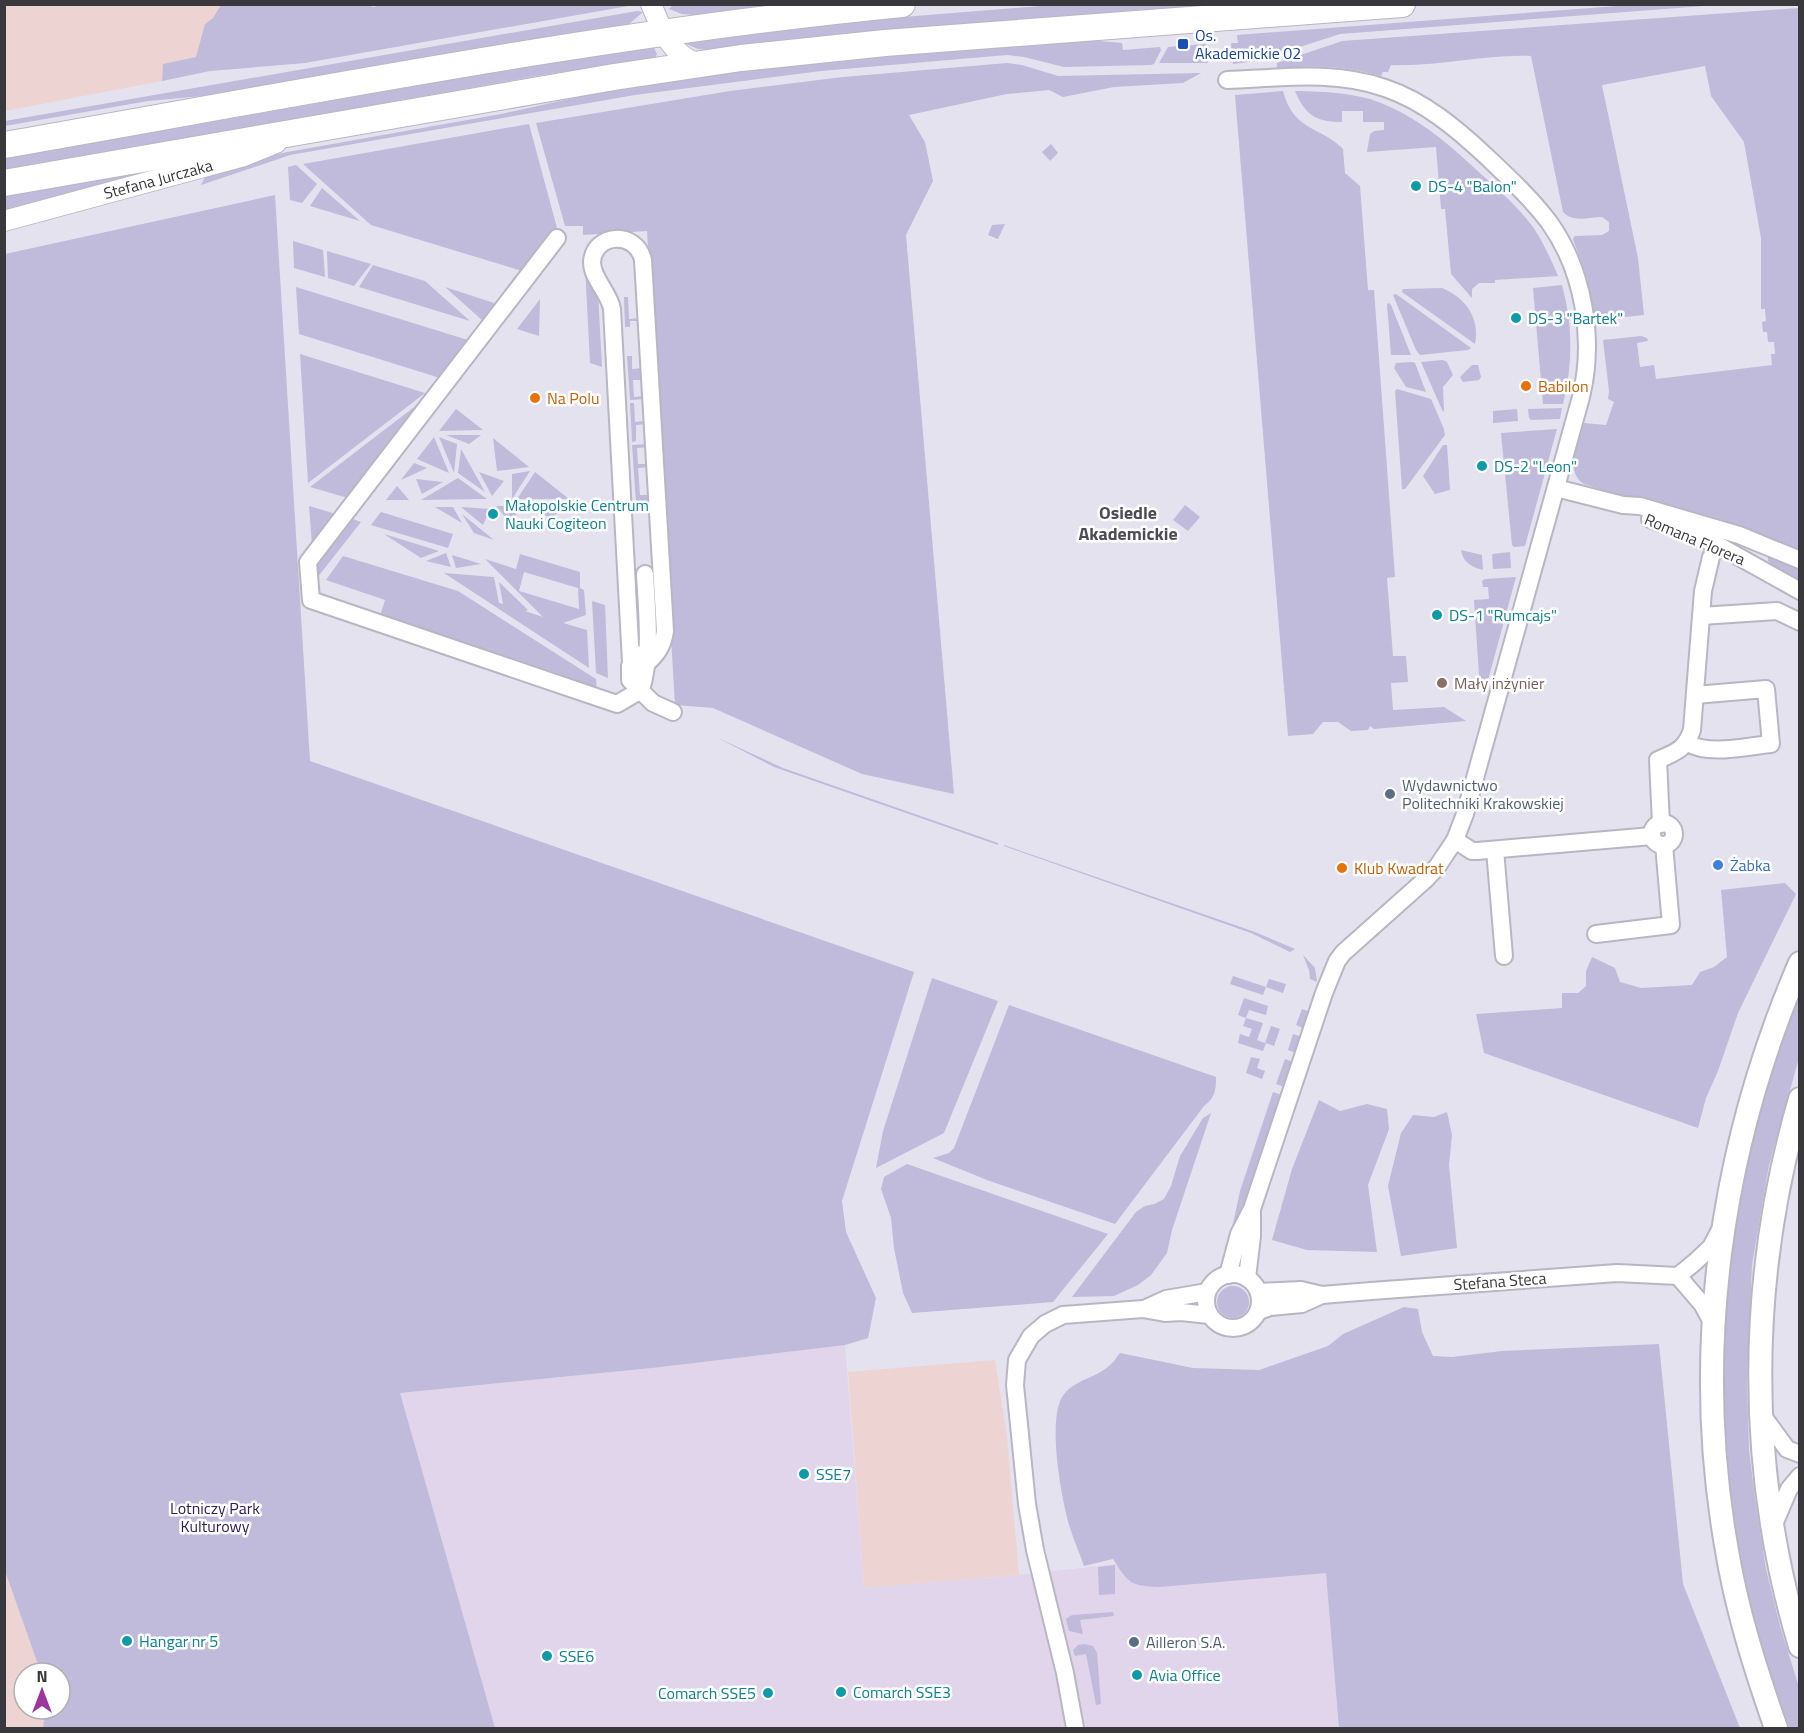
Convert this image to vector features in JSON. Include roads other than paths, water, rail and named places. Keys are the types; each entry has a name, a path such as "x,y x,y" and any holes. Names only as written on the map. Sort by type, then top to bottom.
{"main road":[{"path":"4,145 524,54 663,32 902,4"},
{"path":"4,183 698,64 885,43 1402,4"},
{"path":"1776,1728 1742,1622 1726,1544 1714,1438 1713,1324 1723,1226 1741,1135 1766,1048 1800,963"},
{"path":"1800,1099 1784,1161 1768,1247 1760,1327 1759,1412 1772,1530 1782,1582 1800,1646"}],"street":[{"path":"651,4 663,32 676,51 698,64"},
{"path":"1227,80 1288,77 1340,78 1399,93 1433,112 1469,140 1526,195 1550,224 1568,258 1580,294 1587,344 1586,378 1465,814 1455,840 1426,879 1361,936 1337,961 1324,993 1252,1209 1239,1234 1228,1275"},
{"name":"Stefana Jurczaka","path":"4,221 244,156 309,130"},
{"path":"556,238 308,562 311,600 617,704 641,690 644,679 638,663 612,309 610,301 593,272 592,263 596,250 601,245 607,241 620,239 633,242 642,253 665,631 664,640 658,652 638,663"},
{"name":"Romana Florera","path":"1556,488 1623,505 1640,506 1739,535 1800,560"},
{"name":"Romana Florera","path":"1623,505 1638,514 1716,544 1800,591"},
{"path":"1596,934 1671,925 1659,835 1658,760 1688,743 1692,730 1701,616 1711,557"},
{"path":"638,663 648,632 645,574"},
{"path":"1701,616 1777,611 1800,622"},
{"path":"1688,743 1697,748 1709,750 1771,744 1766,689 1695,695"},
{"path":"641,690 653,703 673,712"},
{"path":"1455,840 1472,851 1659,835"},
{"path":"1495,850 1504,956"},
{"path":"1247,1278 1252,1236 1252,1209"},
{"path":"1713,1324 1702,1304 1677,1276 1711,1247 1723,1226"},
{"name":"Stefana Steca","path":"1259,1292 1301,1290 1322,1295 1617,1273 1677,1276"},
{"path":"1234,1274 1247,1278 1259,1292 1259,1311 1248,1324 1231,1329 1215,1322 1206,1308 1207,1292 1212,1284 1228,1275 1234,1274"},
{"path":"1143,1309 1166,1299 1196,1296 1207,1292"},
{"name":"Stefana Steca","path":"1259,1311 1270,1307 1302,1304 1322,1295"},
{"path":"1075,1728 1065,1673 1035,1550 1027,1504 1016,1384 1017,1360 1031,1336 1054,1319 1072,1314 1143,1309 1165,1313 1209,1315"},
{"path":"1759,1412 1784,1446 1800,1454"},
{"path":"1772,1530 1789,1489 1800,1476"}],"place":[{"name":"Os. Akademickie 02","path":"1183,44"},
{"name":"DS-4 \"Balon\"","path":"1416,186"},
{"name":"DS-3 \"Bartek\"","path":"1516,318"},
{"name":"Babilon","path":"1526,386"},
{"name":"Na Polu","path":"535,398"},
{"name":"DS-2 \"Leon\"","path":"1482,466"},
{"name":"Małopolskie Centrum Nauki Cogiteon","path":"493,514"},
{"name":"DS-1 \"Rumcajs\"","path":"1437,615"},
{"name":"Mały inżynier","path":"1442,683"},
{"name":"Wydawnictwo Politechniki Krakowskiej","path":"1390,794"},
{"name":"Żabka","path":"1718,865"},
{"name":"Klub Kwadrat","path":"1342,868"},
{"name":"SSE7","path":"804,1474"},
{"name":"Hangar nr 5","path":"127,1641"},
{"name":"Ailleron S.A.","path":"1134,1642"},
{"name":"SSE6","path":"547,1656"},
{"name":"Avia Office","path":"1137,1675"},
{"name":"Comarch SSE3","path":"841,1692"},
{"name":"Comarch SSE5","path":"768,1693"}],"district":[{"name":"Osiedle Akademickie","path":"1128,522"}],"park label":[{"name":"Lotniczy Park Kulturowy","path":"215,1517"}]}
